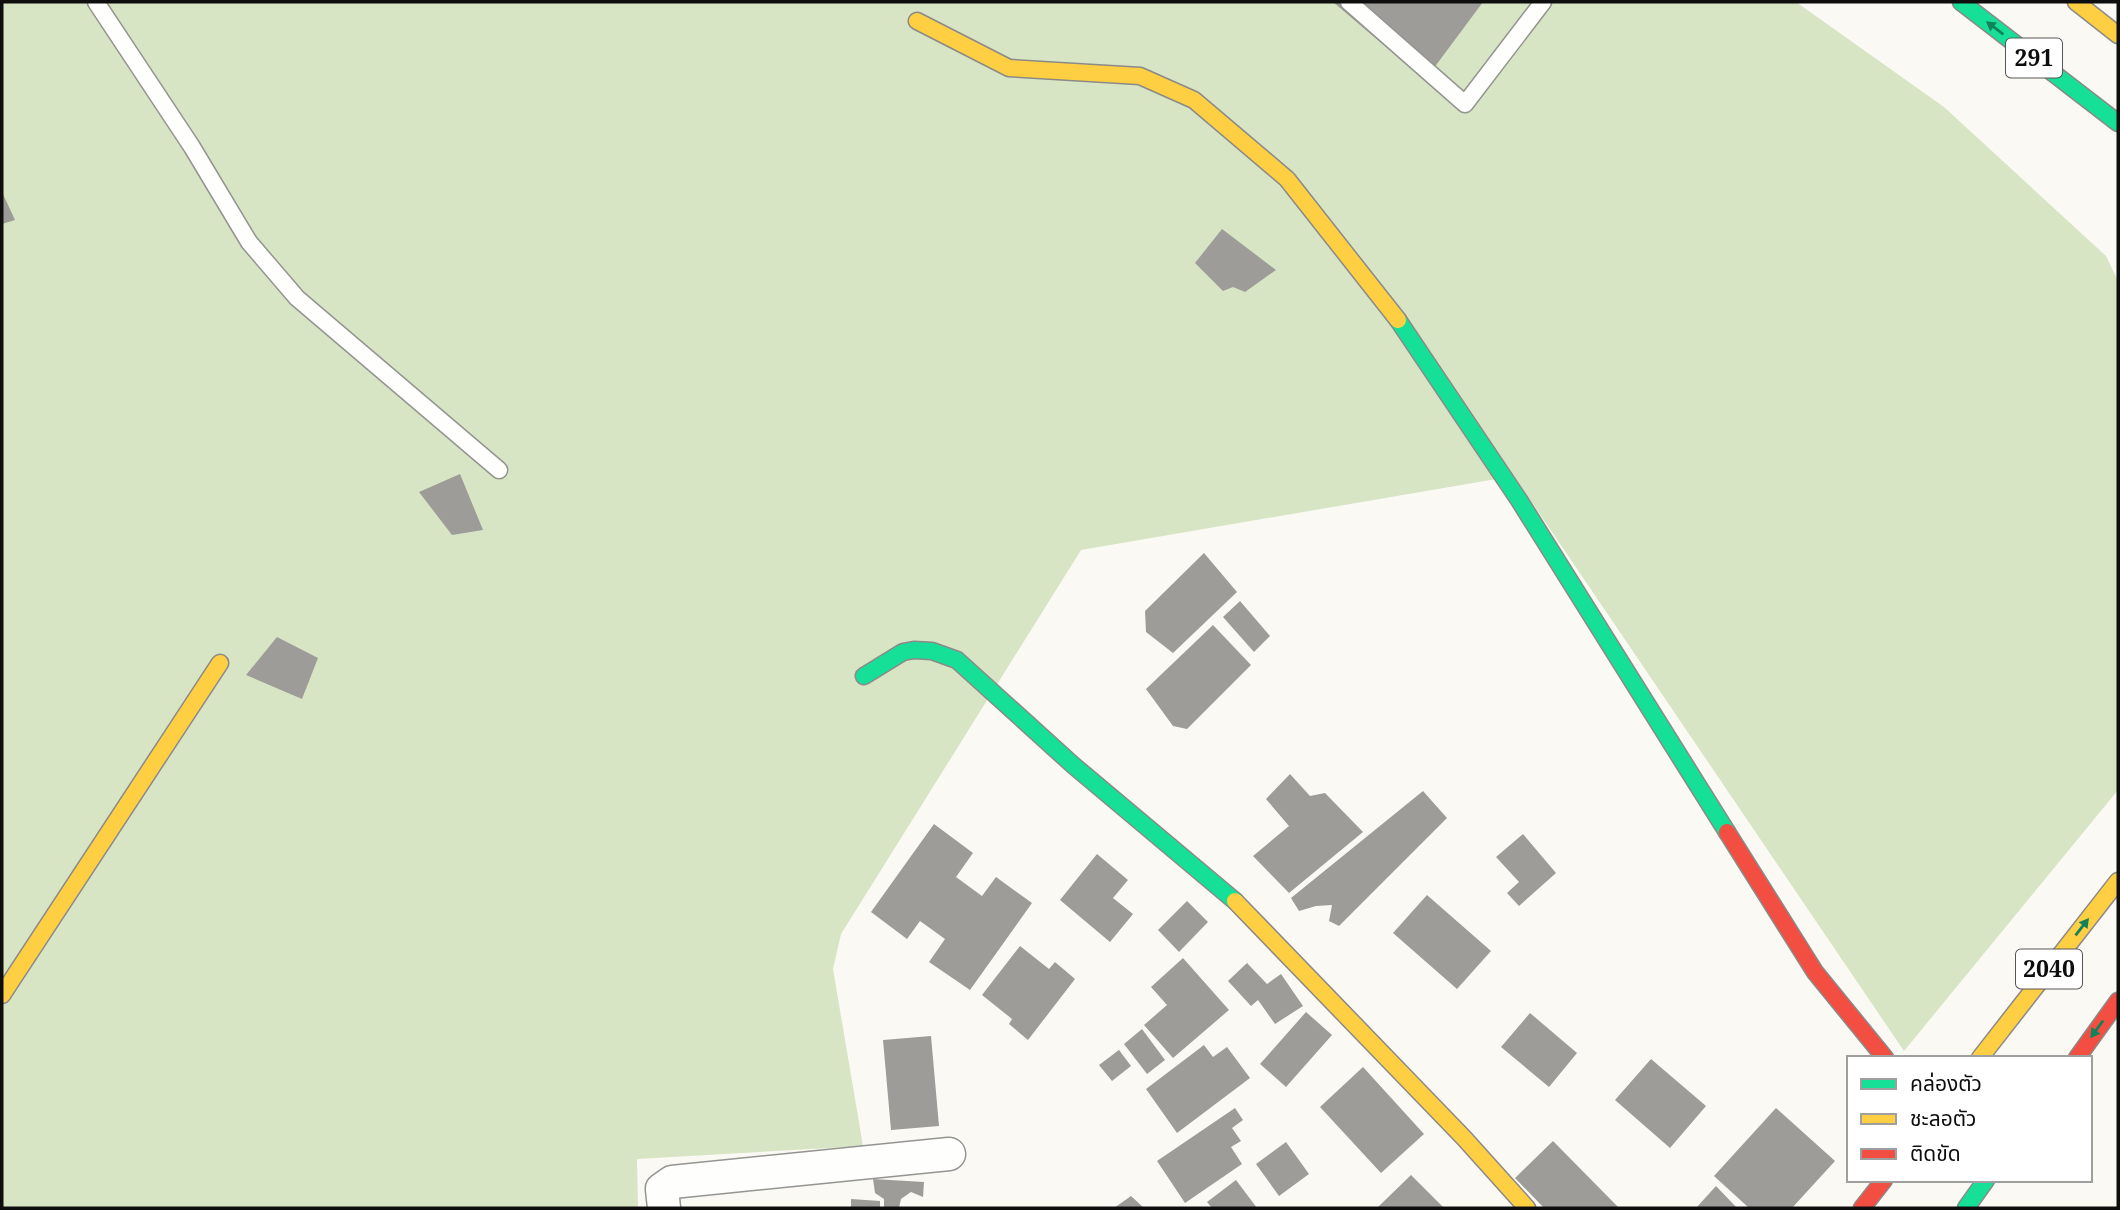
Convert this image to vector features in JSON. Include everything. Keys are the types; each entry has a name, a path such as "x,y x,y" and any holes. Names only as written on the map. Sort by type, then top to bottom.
{"main road":[{"name":"291","path":"1961,2 2113,118"},
{"path":"2076,2 2118,35"},
{"path":"917,21 1009,68 1140,76 1194,100 1287,179 1387,303 1519,500 1815,972 1883,1056"},
{"path":"2113,118 2118,128"},
{"path":"864,676 903,652 914,650 932,651 957,660 1073,765 1236,902 1464,1138 1527,1208"},
{"path":"2,995 220,663"},
{"name":"2040","path":"1982,1056 2118,881"},
{"name":"2040","path":"2078,1056 2118,1001"},
{"path":"1862,1208 1882,1182"},
{"path":"1966,1208 1985,1182"}],"street":[{"path":"664,1208 662,1189 672,1182 949,1154"}],"lane":[{"path":"96,2 192,147 249,242 297,298 499,470"},
{"path":"1349,2 1465,104 1543,2"}],"green space":[{"path":"2,2 1796,2 1944,107 2106,256 2118,281 2118,790 1904,1051 1514,476 1081,550 841,934 833,969 863,1146 637,1159 638,1208 2,1208"}],"building":[{"path":"1333,2 1483,2 1425,80"},
{"path":"2,192 15,220 2,224"},
{"path":"1222,229 1276,270 1245,292 1233,287 1223,291 1195,263"},
{"path":"460,474 483,530 452,535 419,492"},
{"path":"1204,553 1237,592 1173,653 1146,632 1145,611"},
{"path":"1240,601 1270,636 1254,652 1223,617"},
{"path":"1213,625 1251,665 1187,729 1173,726 1146,689"},
{"path":"277,637 318,658 302,699 246,675"},
{"path":"1290,774 1310,796 1325,793 1363,832 1289,893 1253,856 1289,826 1266,799"},
{"path":"1423,791 1447,818 1339,926 1329,921 1332,905 1299,911 1291,898"},
{"path":"934,824 973,853 956,877 982,896 996,877 1032,903 970,990 929,962 945,939 920,921 907,939 871,912"},
{"path":"1523,834 1556,873 1519,906 1507,893 1519,882 1496,857"},
{"path":"1097,854 1128,880 1113,898 1133,914 1110,942 1060,900"},
{"path":"1427,895 1491,951 1457,989 1393,933"},
{"path":"1187,901 1208,922 1179,952 1158,930"},
{"path":"1020,946 1049,969 1055,962 1075,979 1028,1040 1009,1024 1012,1019 982,995"},
{"path":"1183,958 1229,1010 1173,1058 1144,1025 1167,1005 1151,987"},
{"path":"1247,963 1267,984 1281,974 1303,1006 1275,1024 1258,1000 1251,1006 1228,981"},
{"path":"1306,1012 1332,1035 1286,1087 1260,1064"},
{"path":"1530,1013 1577,1053 1549,1087 1501,1047"},
{"path":"1142,1029 1165,1060 1147,1074 1124,1044"},
{"path":"931,1036 939,1126 891,1130 883,1040"},
{"path":"1204,1045 1213,1057 1227,1047 1250,1078 1177,1133 1146,1089"},
{"path":"1119,1050 1131,1066 1112,1081 1099,1065"},
{"path":"1651,1059 1706,1106 1670,1148 1615,1100"},
{"path":"1363,1067 1424,1134 1381,1173 1320,1107"},
{"path":"1235,1108 1243,1120 1232,1128 1241,1141 1231,1147 1242,1164 1185,1203 1157,1161"},
{"path":"1776,1108 1835,1161 1792,1208 1749,1208 1714,1176"},
{"path":"1553,1141 1619,1208 1544,1208 1515,1178"},
{"path":"1286,1142 1309,1174 1279,1196 1256,1164"},
{"path":"1411,1175 1444,1208 1377,1208"},
{"path":"873,1179 924,1182 923,1197 911,1192 901,1199 899,1208 884,1208 884,1199 875,1193"},
{"path":"1236,1180 1257,1208 1212,1208 1207,1202"},
{"path":"1716,1186 1737,1208 1696,1208"},
{"path":"1131,1196 1144,1208 1114,1208"},
{"path":"851,1199 880,1201 880,1208 851,1208"}],"traffic: fast":[{"path":"1961,2 2118,123"},
{"path":"1398,320 1519,500 1727,832"},
{"path":"864,676 903,652 914,650 932,651 957,660 1073,765 1235,901"},
{"path":"1966,1208 1985,1182"}],"traffic: slow":[{"path":"2076,2 2118,35"},
{"path":"917,21 1009,68 1140,76 1194,100 1287,179 1398,320"},
{"path":"2,995 220,663"},
{"path":"1982,1056 2118,881"},
{"path":"1235,901 1464,1138 1527,1208"}],"traffic: jam":[{"path":"1727,832 1815,972 1883,1056"},
{"path":"2078,1056 2118,1001"},
{"path":"1862,1208 1882,1182"}]}
